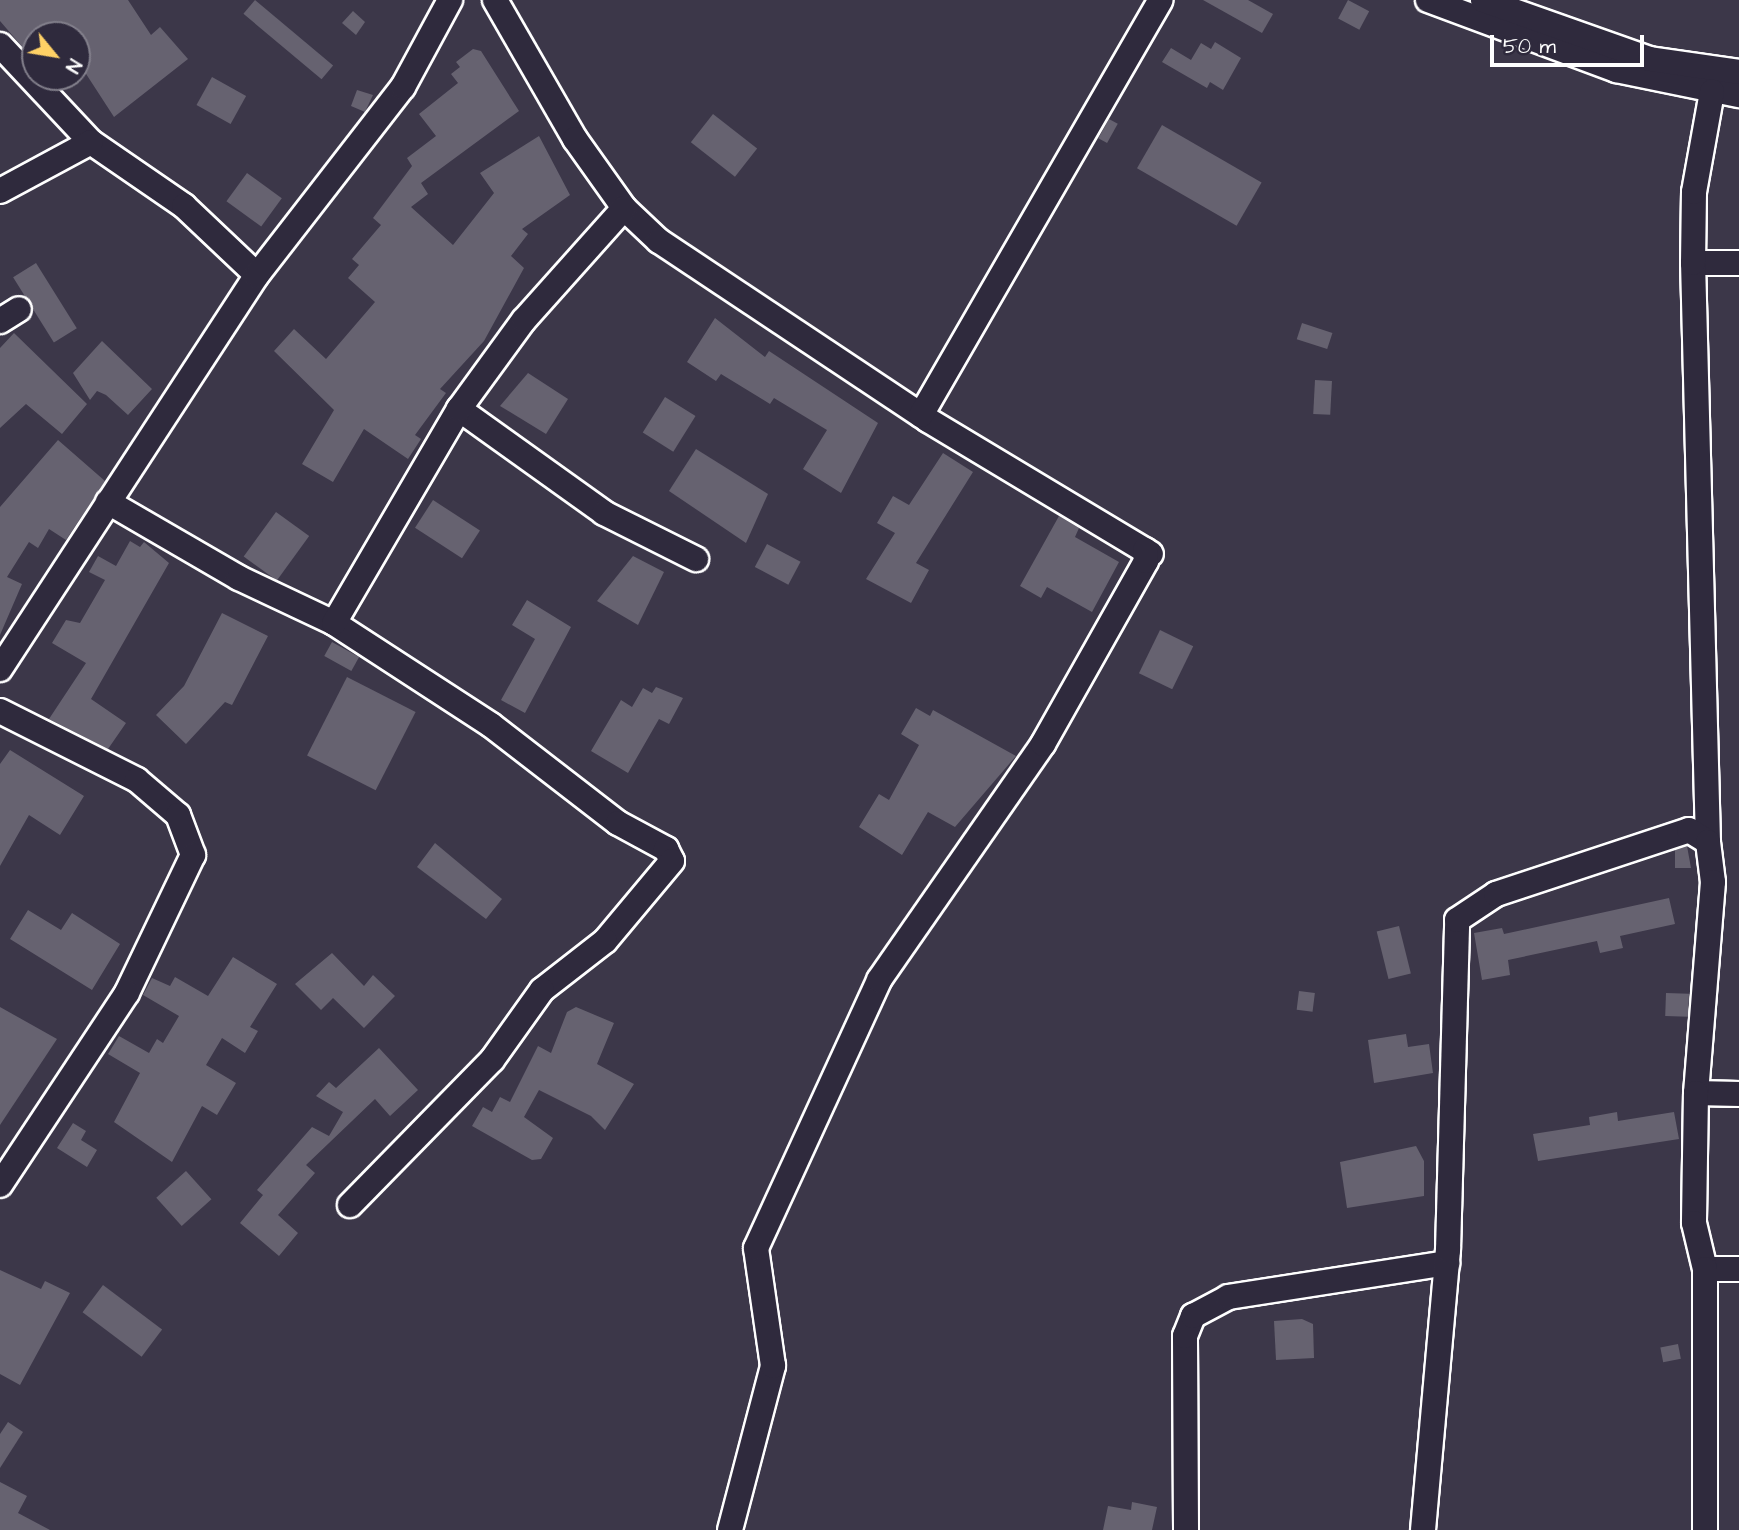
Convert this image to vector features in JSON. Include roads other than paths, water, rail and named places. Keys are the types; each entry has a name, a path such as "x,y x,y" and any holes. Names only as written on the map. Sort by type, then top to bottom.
{"street":[{"path":"0,670 257,275 403,87 450,0"},
{"path":"495,0 554,106 624,208 659,241 921,415 1143,546 1155,556 1145,550 1146,561 1044,744 879,981 755,1248 773,1366 730,1530"},
{"path":"921,415 1161,0"},
{"path":"1428,0 1559,52 1712,92 1739,95"},
{"path":"1482,0 1650,59 1739,72"},
{"path":"0,45 91,142 184,206 257,275"},
{"path":"1705,1530 1705,1269 1694,1223 1696,1093 1713,882 1708,842 1693,263 1694,192 1712,92"},
{"path":"0,191 91,142"},
{"path":"334,623 459,409 524,320 624,208"},
{"path":"1693,263 1739,263"},
{"path":"459,409 604,513 696,559"},
{"path":"108,502 239,578 334,623 491,725 618,823 666,849 672,861 605,941 542,990 492,1060 350,1205"},
{"path":"0,711 137,780 178,815 193,855 127,993 0,1185"},
{"path":"1423,1530 1447,1263 1457,920 1496,894 1681,831 1708,842"},
{"path":"1696,1093 1739,1094"},
{"path":"1186,1530 1185,1336 1193,1316 1241,1295 1447,1263"},
{"path":"1705,1269 1739,1269"}]}
